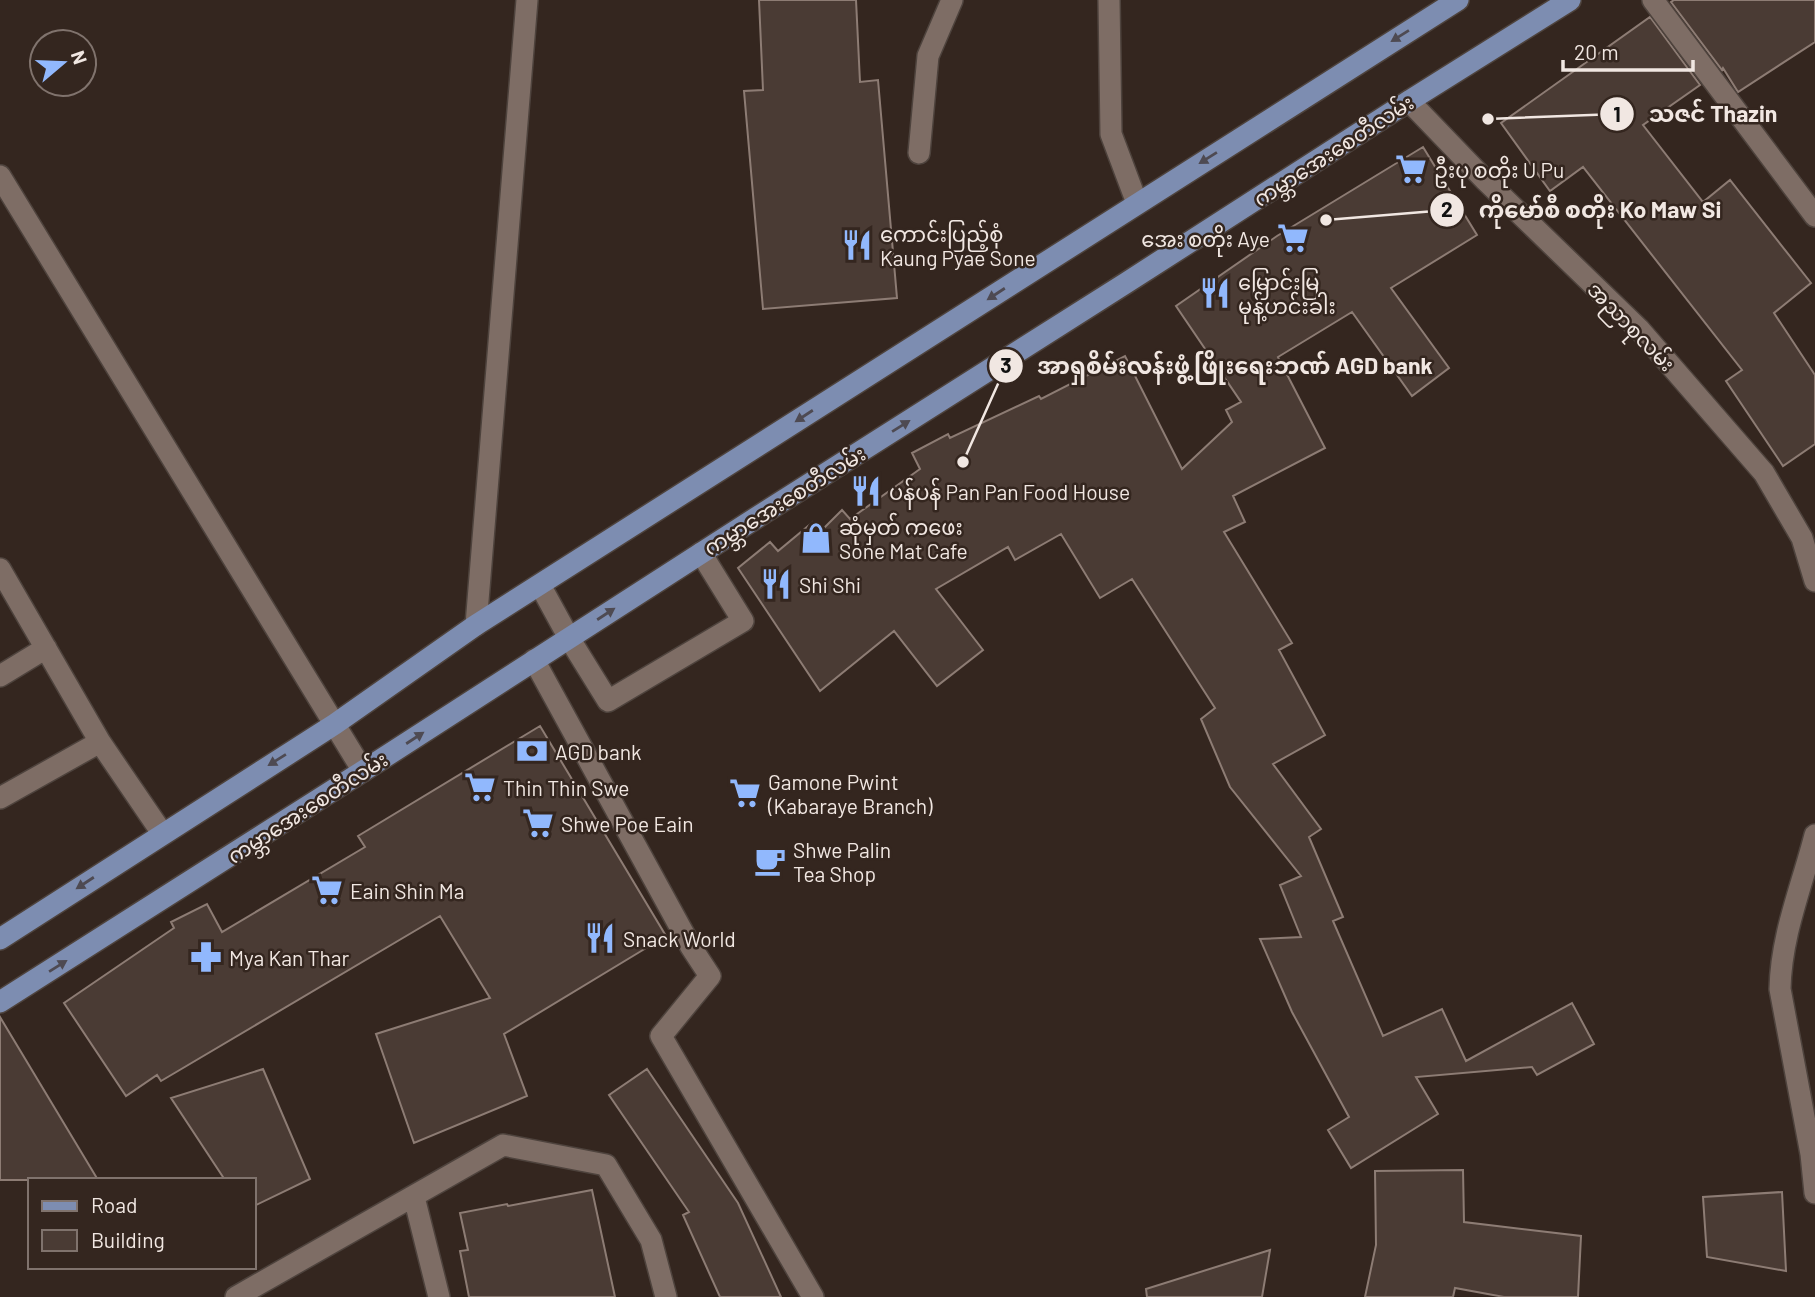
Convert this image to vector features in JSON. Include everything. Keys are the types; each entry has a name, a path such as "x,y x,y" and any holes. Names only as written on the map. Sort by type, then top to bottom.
{"main road":[{"path":"0,939 335,724 476,625 1458,0"},
{"name":"ကမ္ဘာအေးစေတီလမ်း","path":"0,1002 1570,0"}],"street":[{"path":"476,625 527,0"},
{"path":"919,153 928,56 952,0"},
{"path":"1109,0 1111,134 1137,203"},
{"path":"1653,0 1815,216"},
{"name":"အညာစုလမ်း","path":"1409,101 1485,180 1639,329 1764,473 1802,538 1815,581"},
{"path":"0,176 363,771"},
{"path":"540,585 608,701 743,621 701,553"},
{"path":"0,569 100,742 162,833"},
{"path":"0,676 46,648"},
{"path":"534,660 691,947 710,976 661,1036 813,1297"},
{"path":"0,798 100,742"},
{"path":"1815,835 1791,912 1780,967 1780,989 1811,1154 1815,1193"},
{"path":"236,1297 503,1145 606,1165 651,1240 666,1297"},
{"path":"414,1197 439,1297"}],"building":[{"path":"759,0 856,0 860,82 878,80 897,298 763,309 744,91 763,90"},
{"path":"1815,0 1815,42 1738,92 1723,68 1722,70 1671,2"},
{"path":"1650,17 1700,85 1643,125 1703,202 1730,180 1811,283 1774,313 1815,375 1815,444 1783,466 1726,381 1742,370 1583,167 1550,191 1501,123"},
{"path":"1423,147 1477,235 1391,288 1449,368 1412,396 1352,312 1278,357 1325,448 1233,496 1245,522 1224,532 1292,643 1279,650 1325,735 1273,764 1321,829 1309,837 1343,917 1333,921 1383,1036 1442,1009 1466,1061 1572,1003 1594,1044 1537,1075 1532,1067 1416,1077 1438,1114 1351,1168 1328,1130 1349,1117 1292,1012 1260,939 1301,937 1280,885 1301,876 1230,787 1201,719 1215,708 1132,579 1100,598 1061,534 1015,560 1008,547 936,589 983,650 937,686 894,631 820,691 738,568 770,542 778,551 813,522 824,528 842,510 850,519 920,469 912,453 948,434 950,438 1039,396 1041,399 1125,356 1182,469 1232,422 1226,410 1241,402 1176,306 1277,236"},
{"path":"540,726 666,936 504,1034 527,1096 414,1143 376,1034 490,998 440,916 161,1081 157,1075 126,1096 64,1003 174,928 171,922 207,904 222,932 365,847 358,836"},
{"path":"0,1017 97,1178 0,1180"},
{"path":"263,1069 310,1179 256,1205 256,1178 224,1178 171,1098"},
{"path":"647,1069 738,1203 781,1297 720,1297 683,1215 689,1212 609,1095"},
{"path":"1463,1170 1464,1222 1581,1236 1578,1297 1504,1297 1455,1288 1453,1297 1365,1297 1376,1245 1375,1171"},
{"path":"592,1190 615,1297 469,1297 460,1251 468,1250 460,1213"},
{"path":"1782,1192 1786,1271 1707,1257 1703,1197"},
{"path":"1270,1250 1262,1297 1147,1297 1146,1289"}],"place":[{"name":"သဇင် Thazin","path":"1488,119"},
{"name":"ဦးပု စတိုး U Pu","path":"1411,169"},
{"name":"ကိုမော်စီ စတိုး Ko Maw Si","path":"1326,220"},
{"name":"အေး စတိုး Aye","path":"1293,238"},
{"name":"ကောင်းပြည့်စုံ Kaung Pyae Sone","path":"857,245"},
{"name":"မြောင်းမြ မုန့်ဟင်းခါး","path":"1215,293"},
{"name":"အာရှစိမ်းလန်းဖွံ့ဖြိုးရေးဘဏ် AGD bank","path":"963,462"},
{"name":"ပန်ပန် Pan Pan Food House","path":"866,491"},
{"name":"ဆုံမှတ် ကဖေး Sone Mat Cafe","path":"816,538"},
{"name":"Shi Shi","path":"776,584"},
{"name":"AGD bank","path":"532,751"},
{"name":"Thin Thin Swe","path":"480,787"},
{"name":"Gamone Pwint (Kabaraye Branch)","path":"745,793"},
{"name":"Shwe Poe Eain","path":"538,823"},
{"name":"Shwe Palin Tea Shop","path":"770,861"},
{"name":"Eain Shin Ma","path":"327,890"},
{"name":"Snack World","path":"600,938"},
{"name":"Mya Kan Thar","path":"206,957"}]}
